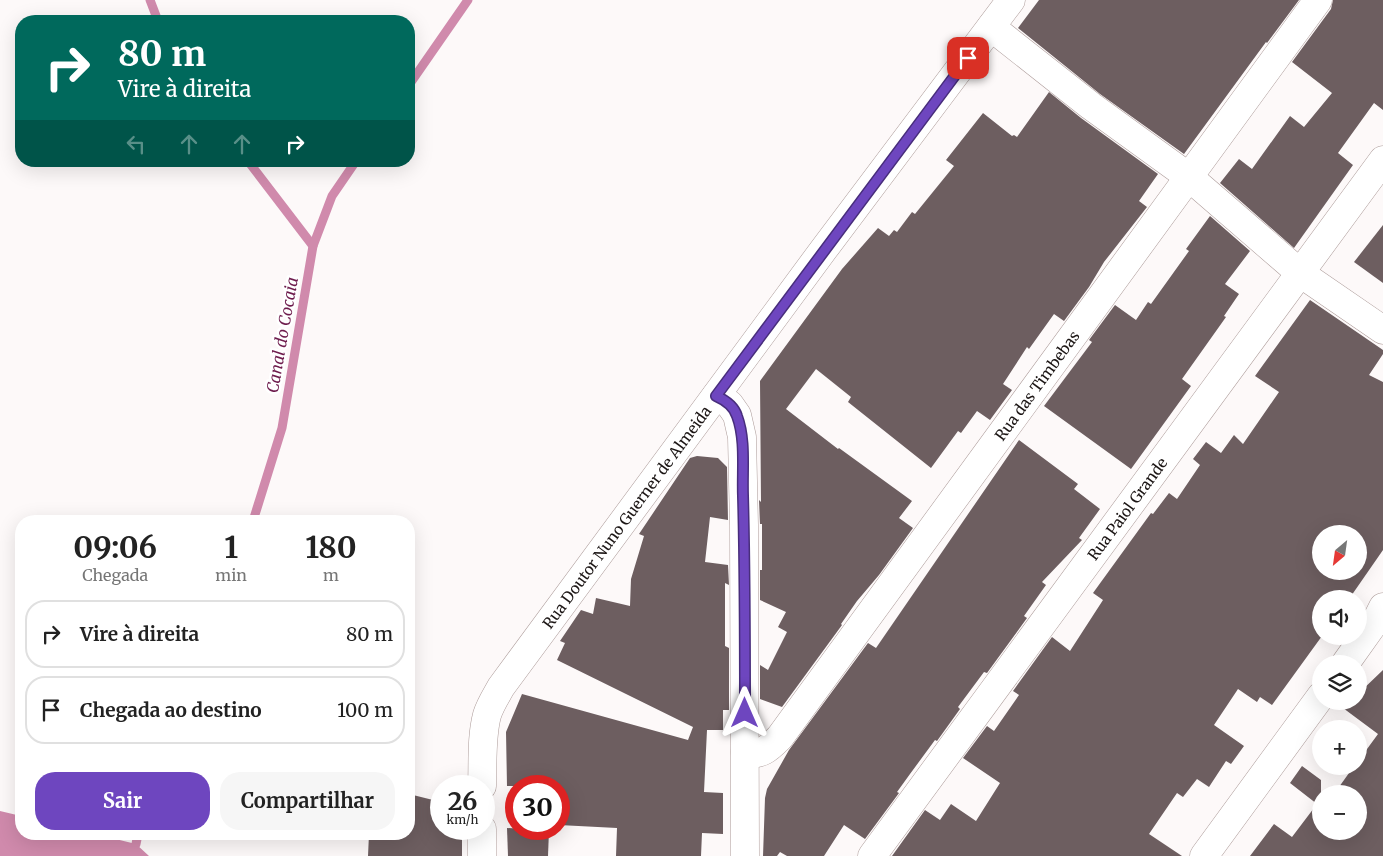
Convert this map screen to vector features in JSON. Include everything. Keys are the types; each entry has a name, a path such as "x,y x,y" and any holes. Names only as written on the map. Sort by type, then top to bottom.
{"street":[{"name":"Rua Doutor Nuno Guerner de Almeida","path":"482,775 486,720 501,687 1011,0"},
{"name":"Rua das Timbebas","path":"745,752 752,754 768,749 780,737 1318,0"},
{"path":"991,28 1091,106 1189,178 1300,273 1383,330"},
{"name":"Rua Paiol Grande","path":"872,856 1383,160"},
{"path":"716,396 730,405 737,415 742,437 745,856"},
{"path":"1352,655 1381,616"},
{"path":"1204,856 1312,708"},
{"path":"482,840 482,856"}],"shaded area":[{"path":"0,811 15,815 15,840 120,840 136,844 149,856 0,856"}],"building":[{"path":"1039,0 1299,0 1184,154 1100,94 1018,28"},
{"path":"1333,0 1383,0 1383,110 1374,103 1338,153 1353,165 1294,248 1220,183 1239,159 1252,169 1290,116 1304,127 1332,93 1292,62 1331,9"},
{"path":"1049,92 1081,118 1158,174 1139,201 1147,207 1104,262 1089,287 1064,321 1054,314 1029,349 1027,347 1003,384 1012,390 990,420 977,411 961,433 958,431 931,468 848,402 851,397 816,369 786,409 838,449 912,501 899,518 913,528 879,575 857,601 842,625 782,707 760,699 760,665 768,670 787,632 778,627 786,612 760,600 762,524 760,524 759,500 761,502 760,381 842,269 878,228 889,236 894,230 897,232 912,212 915,214 954,166 946,160 983,113 1012,136 1017,137"},
{"path":"1210,216 1250,251 1225,284 1239,294 1224,316 1226,317 1182,379 1191,386 1131,469 1044,406 1092,342 1089,340 1115,305 1136,320 1148,302 1151,304 1189,251 1186,249"},
{"path":"1383,225 1383,283 1354,262"},
{"path":"1310,300 1383,350 1383,354 1369,375 1383,382 1383,550 1368,572 1368,525 1312,525 1312,580 1362,580 1355,590 1312,590 1312,645 1315,645 1272,705 1260,697 1257,702 1238,689 1214,725 1244,746 1231,764 1226,761 1209,787 1197,779 1183,797 1177,793 1149,834 1182,856 892,856 925,810 940,820 951,804 976,821 1000,783 963,758 987,726 994,731 1019,695 1013,691 1052,637 1070,651 1103,600 1093,593 1151,513 1153,514 1169,493 1177,499 1200,465 1193,459 1206,442 1221,453 1234,435 1243,444 1279,392 1255,376"},
{"path":"1019,440 1078,484 1074,489 1100,509 1079,538 1082,540 1042,582 1046,585 1024,616 1027,618 987,673 984,672 958,707 960,709 910,774 897,792 899,793 865,839 844,825 824,856 787,856 780,852 777,856 763,856 767,789 789,750 868,643 876,648"},
{"path":"697,456 718,458 727,467 728,520 710,517 705,562 728,565 729,585 725,583 725,646 729,648 729,710 723,710 723,730 707,730 704,792 723,793 723,834 702,833 701,856 616,856 617,828 570,826 570,775 507,775 506,732 522,694 688,740 693,727 557,660 565,643 560,641 581,610 593,614 596,598 630,606 631,579 644,536 639,534 690,458"},
{"path":"1383,670 1383,856 1250,856 1274,824 1292,837 1312,811 1312,840 1367,840 1367,785 1340,785 1348,775 1367,775 1367,749 1378,734 1367,726 1367,720 1359,720 1346,710 1367,710 1367,685"},
{"path":"1302,766 1321,780 1321,785 1312,785 1312,800 1290,783"},
{"path":"415,796 430,799 430,840 462,840 462,856 368,856 369,840 415,840"},
{"path":"507,840 549,840 548,856 508,856"}],"waterway":[{"path":"150,0 156,15"},
{"name":"Canal do Cocaia","path":"415,76 468,0"},
{"path":"253,167 313,246"},
{"name":"Canal do Cocaia","path":"255,515 282,428 313,246 332,196 352,167"},
{"name":"Canal do Cocaia","path":"136,844 137,840"}],"route":[{"path":"745,713 742,437 737,415 730,405 716,396 968,58"}]}
